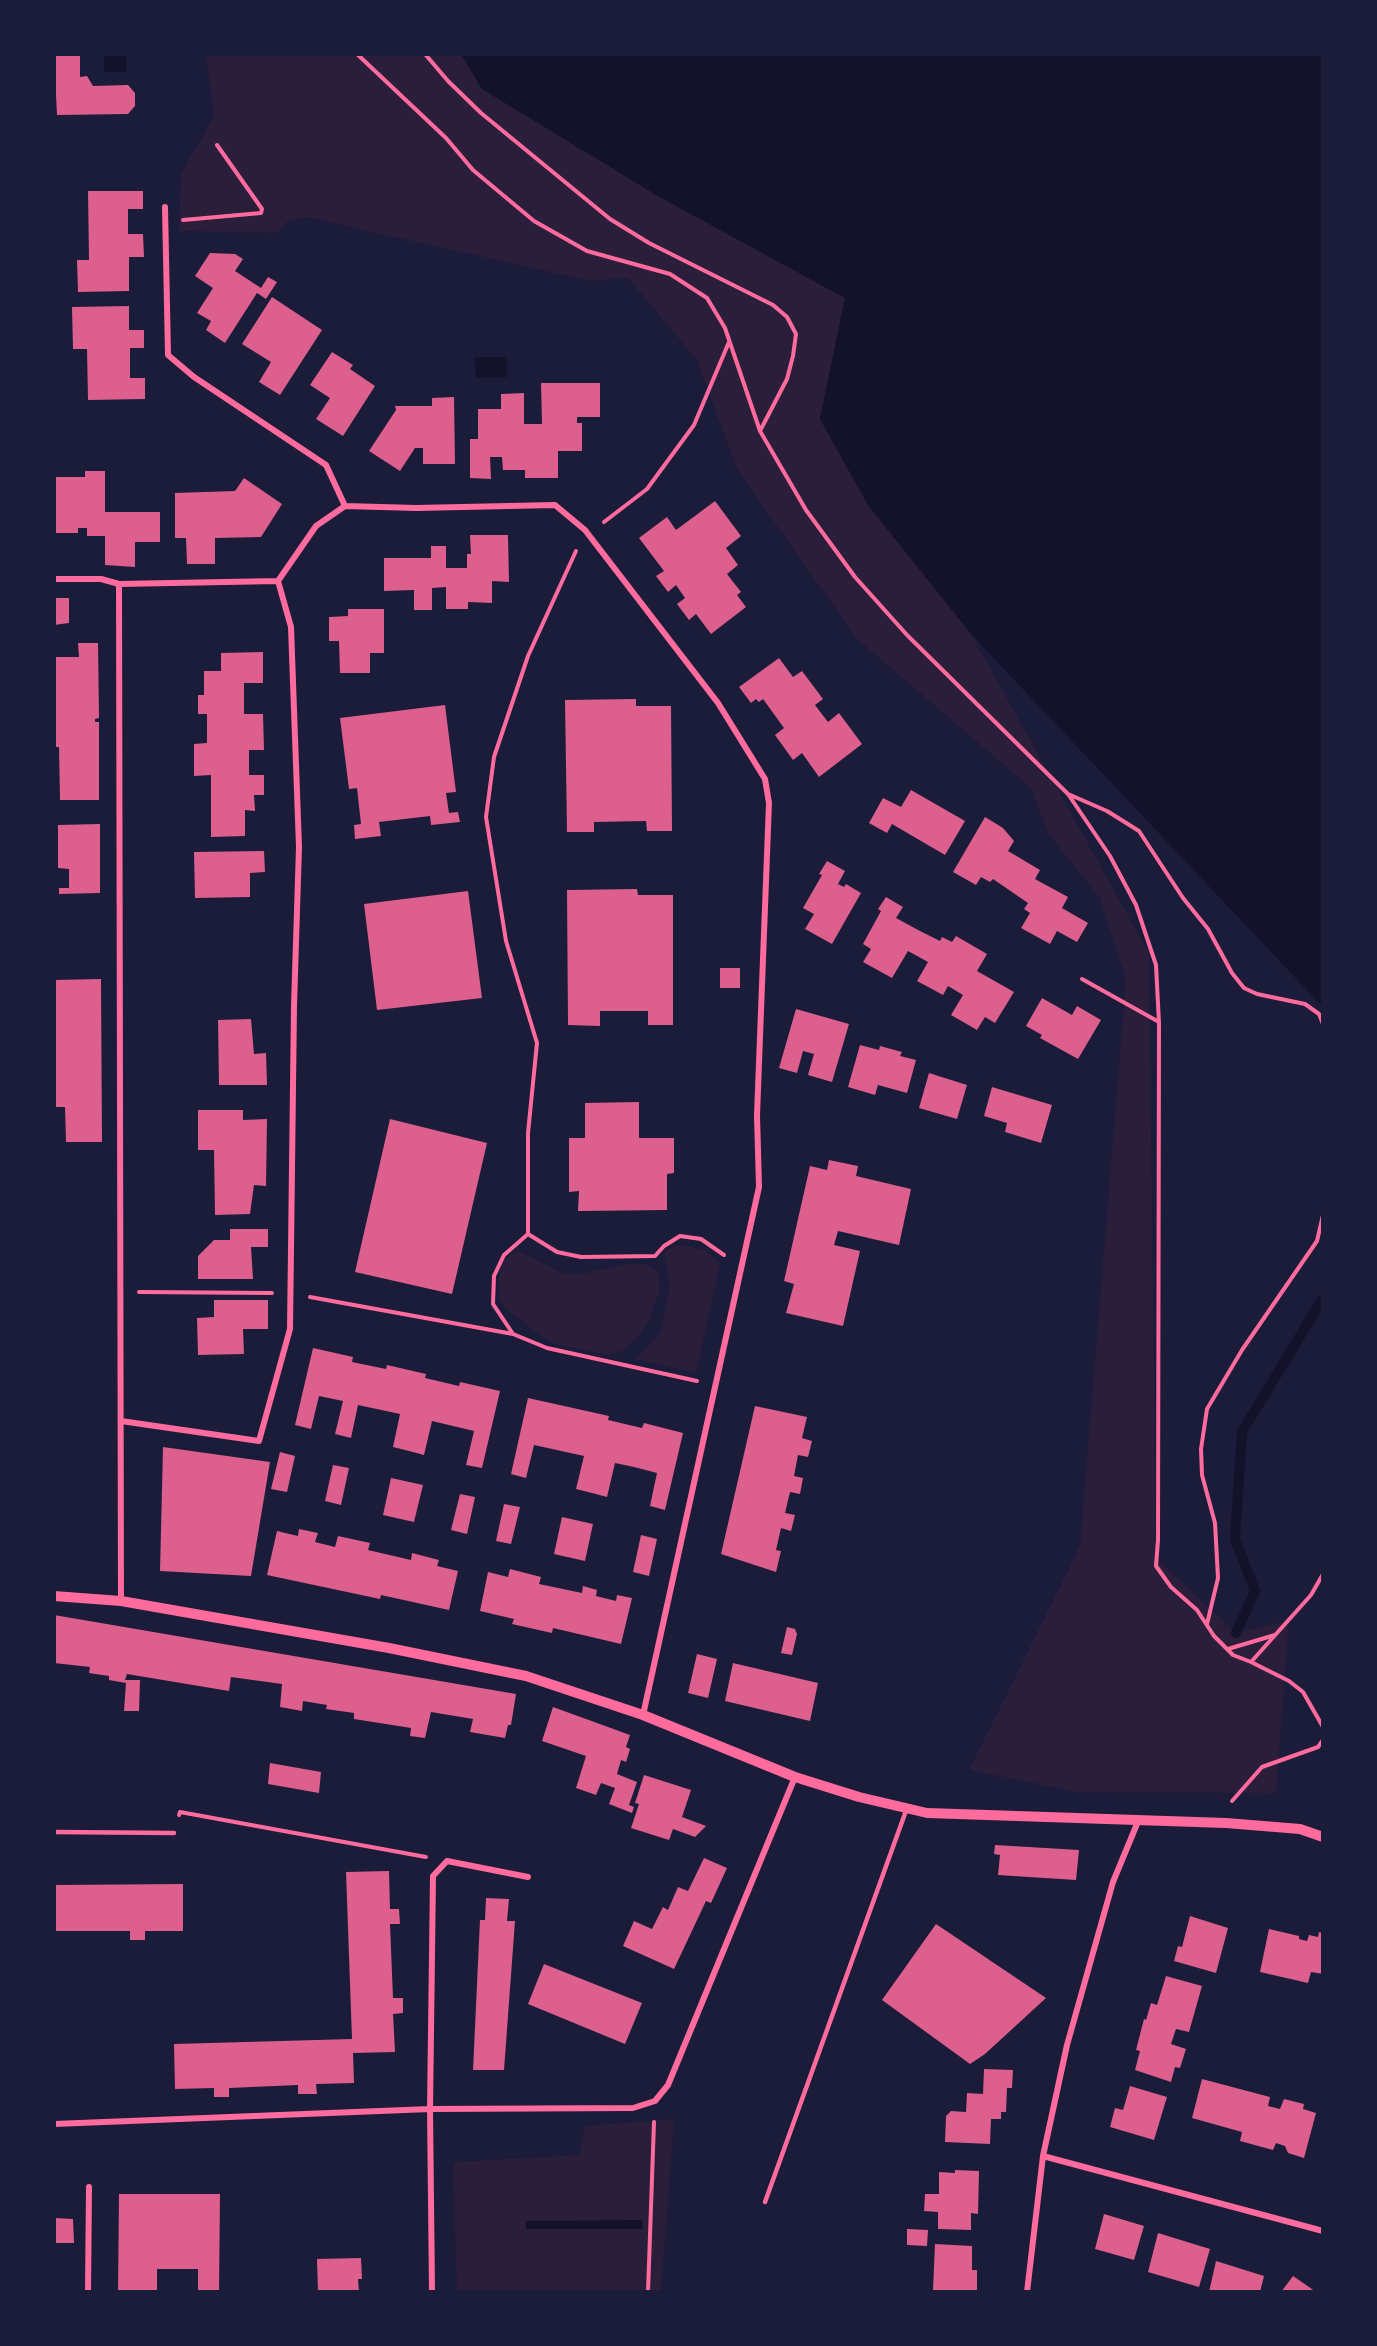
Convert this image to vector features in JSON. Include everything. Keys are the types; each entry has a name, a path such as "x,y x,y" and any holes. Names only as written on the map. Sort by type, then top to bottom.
{"street":[{"path":"165,207 168,355 194,377 326,465 345,506"},
{"path":"278,581 316,526 345,506 416,508 555,505 585,530 718,704 765,779 768,814 757,1114 759,1187 643,1715"},
{"path":"54,579 101,579 119,584 278,581"},
{"path":"121,1421 260,1441 290,1329 294,1006 299,847 291,627 278,581"},
{"path":"119,584 121,1601"},
{"path":"54,1596 121,1601 389,1648 526,1676 643,1715 795,1777 927,1813 1226,1823 1300,1829 1323,1837"},
{"path":"54,2124 430,2109 633,2108 655,2101 668,2085 795,1777"},
{"path":"1028,2292 1028,2268 1043,2156 1067,2045 1113,1882 1139,1819"},
{"path":"432,2292 430,2109 433,1875 447,1861 528,1877"},
{"path":"1043,2156 1323,2231"},
{"path":"88,2187 88,2292"}],"lane":[{"path":"765,2202 907,1808"},
{"path":"54,1832 174,1833"}],"path":[{"path":"357,54 446,138 473,170 534,221 587,251 670,274 707,298 729,341 760,431 806,510 855,577 907,635 1068,794 1110,856 1136,905 1156,966 1159,1023 1158,1540 1156,1566 1207,1624 1214,1636 1233,1655 1275,1672 1303,1692 1323,1727"},
{"path":"425,54 448,81 481,112 610,219 649,243 773,305 787,317 796,334 793,356 787,380 760,431"},
{"path":"165,221 261,213 262,209 217,145"},
{"path":"513,1334 493,1304 494,1276 504,1255 528,1234 528,1133 537,1043 506,941 486,817 494,757 528,656 585,530 602,524 647,489 694,425 729,341"},
{"path":"1068,794 1107,811 1139,831 1183,898 1208,929 1232,973 1244,988 1257,994 1305,1004 1319,1014 1323,1024"},
{"path":"1082,980 1159,1023"},
{"path":"1207,1624 1218,1578 1215,1523 1202,1475 1201,1449 1207,1409 1242,1350 1317,1241 1323,1215"},
{"path":"528,1234 556,1252 612,1258 655,1257 664,1246 680,1236 701,1239 741,1268"},
{"path":"120,1292 292,1294 513,1334 547,1348 609,1360 715,1386"},
{"path":"1251,1662 1311,1594 1323,1574"},
{"path":"1227,1649 1234,1650 1275,1635"},
{"path":"1226,1823 1233,1799 1262,1767 1318,1747 1323,1740"},
{"path":"174,1833 180,1812 447,1861"},
{"path":"648,2292 655,2101"}],"shaded area":[{"path":"104,54 126,54 127,72 104,72"},
{"path":"206,54 461,54 482,89 658,196 845,298 820,419 868,505 971,634 1149,953 1156,1558 1236,1633 1289,1620 1276,1793 1078,1792 969,1770 1080,1546 1126,980 1100,898 1048,833 1031,788 857,639 737,469 697,360 628,278 591,281 306,217 288,221 277,233 179,231 181,173 214,117"},
{"path":"461,54 1323,54 1323,1007 971,634 868,505 820,419 845,298 658,196 482,89"},
{"path":"475,357 507,357 507,377 476,378"},
{"path":"682,1245 705,1250 720,1264 696,1373 636,1359 660,1333 670,1285 664,1254 668,1248"},
{"path":"519,1251 563,1273 581,1274 627,1264 646,1264 659,1273 660,1291 649,1320 637,1338 622,1351 608,1355 553,1344 509,1312 500,1300 498,1284 502,1264 506,1258"},
{"path":"674,2119 661,2292 457,2292 453,2162 579,2155 585,2126"},
{"path":"642,2220 643,2229 526,2229 526,2221"}],"building":[{"path":"54,54 80,54 80,77 87,76 93,86 128,85 135,93 135,106 128,114 57,115"},
{"path":"88,191 143,191 143,209 128,209 128,234 143,234 144,257 129,257 129,291 78,292 77,260 89,260"},
{"path":"210,253 235,254 243,259 235,271 261,288 268,277 277,282 266,299 257,293 225,343 206,330 211,321 197,313 213,288 195,276"},
{"path":"272,297 322,330 280,395 259,382 271,362 242,344"},
{"path":"129,306 129,330 144,330 144,348 130,348 130,378 145,378 145,399 88,400 87,349 73,349 72,307"},
{"path":"332,352 353,365 350,369 375,386 343,436 316,419 330,398 310,385"},
{"path":"541,383 600,383 600,417 577,417 577,423 582,423 582,451 558,451 558,478 525,478 525,470 503,470 502,457 490,457 491,479 470,478 470,439 478,439 478,409 501,409 501,394 524,393 524,424 542,424"},
{"path":"454,397 455,464 423,464 423,448 415,448 400,471 369,451 396,410 395,406 432,406 432,398"},
{"path":"85,471 105,471 105,512 160,512 160,542 135,542 135,567 105,565 105,536 87,536 87,528 78,528 78,533 54,533 54,477 85,477"},
{"path":"244,478 282,504 261,537 215,538 215,564 187,564 186,538 175,538 175,493 235,491"},
{"path":"715,501 741,536 726,548 738,565 727,574 741,592 737,595 746,607 711,634 696,614 689,620 677,604 685,598 676,585 668,592 656,576 664,571 639,538 667,517 676,530"},
{"path":"470,535 508,535 509,582 492,581 492,603 468,602 468,609 446,609 446,587 432,588 432,610 414,610 414,590 384,591 384,558 431,558 431,546 446,546 446,568 467,568 467,554 471,554"},
{"path":"54,598 69,598 69,623 54,625"},
{"path":"348,609 384,609 384,653 370,653 370,673 340,673 339,641 329,641 329,617 348,616"},
{"path":"78,643 98,643 99,718 95,719 95,722 99,722 99,800 60,800 59,747 54,747 54,663 56,657 79,657"},
{"path":"263,652 263,683 244,683 244,714 263,714 264,750 249,750 249,775 264,775 264,795 254,795 255,811 245,810 245,836 211,837 211,775 194,776 194,744 207,743 207,714 198,714 198,695 204,695 204,671 221,671 221,653"},
{"path":"779,658 793,677 802,671 823,699 815,705 828,722 839,713 862,744 819,777 802,753 793,760 775,735 784,728 763,699 759,702 756,699 751,703 739,687"},
{"path":"636,699 636,706 671,706 672,831 647,831 646,821 594,822 594,832 567,832 565,700"},
{"path":"445,705 456,792 446,793 449,813 458,812 460,822 431,825 430,816 379,822 381,836 355,839 354,825 361,824 357,788 349,789 340,718"},
{"path":"911,790 965,821 945,855 892,824 887,833 869,823 883,798 901,807"},
{"path":"985,817 1003,828 1014,841 1008,851 1040,870 1035,879 1068,897 1062,908 1088,923 1077,942 1057,931 1050,944 1021,928 1030,913 1024,909 1028,903 993,879 990,882 981,877 976,885 953,872"},
{"path":"100,824 100,893 59,894 59,888 69,888 69,869 58,868 58,825"},
{"path":"264,851 265,872 250,873 250,897 195,898 194,852"},
{"path":"827,861 845,871 838,884 844,887 846,884 861,893 832,944 805,929 814,914 803,908 822,875 819,874"},
{"path":"637,889 638,895 673,895 673,1025 648,1025 648,1011 600,1011 600,1026 568,1025 567,890"},
{"path":"468,891 482,998 377,1010 364,904"},
{"path":"886,897 903,907 896,918 940,941 942,937 952,942 956,936 987,954 977,971 1014,992 995,1023 985,1017 977,1030 951,1015 963,995 948,986 943,995 917,981 928,962 908,951 892,978 863,962 871,949 863,944 881,911 878,909"},
{"path":"720,968 740,968 740,988 720,988"},
{"path":"101,979 102,1142 66,1142 65,1107 54,1107 54,980"},
{"path":"1042,998 1072,1015 1077,1006 1101,1020 1078,1059 1040,1038 1042,1035 1026,1026"},
{"path":"796,1009 849,1024 832,1082 808,1075 814,1054 803,1051 797,1073 779,1068"},
{"path":"251,1019 254,1054 266,1053 267,1085 219,1085 218,1020"},
{"path":"860,1045 879,1050 880,1046 902,1052 900,1056 916,1060 907,1093 878,1085 875,1095 848,1087"},
{"path":"929,1073 967,1085 957,1119 919,1108"},
{"path":"992,1087 1052,1105 1041,1143 1005,1132 1007,1123 984,1116"},
{"path":"639,1102 639,1138 674,1138 674,1173 667,1174 667,1210 578,1211 579,1191 569,1192 569,1138 585,1138 585,1103"},
{"path":"198,1110 243,1110 243,1120 267,1119 266,1186 254,1185 250,1214 215,1215 214,1150 198,1150"},
{"path":"390,1119 487,1143 452,1294 355,1272"},
{"path":"829,1160 858,1166 856,1176 911,1189 899,1245 838,1231 834,1245 860,1251 843,1326 786,1313 794,1284 784,1281 810,1166 827,1170"},
{"path":"230,1229 268,1229 268,1247 251,1247 253,1279 198,1279 198,1256 214,1240 230,1240"},
{"path":"214,1300 268,1300 268,1329 243,1329 244,1354 198,1355 197,1318 214,1317"},
{"path":"313,1348 353,1357 352,1362 386,1369 387,1365 426,1374 425,1378 459,1386 460,1382 500,1391 482,1468 466,1465 474,1431 432,1421 424,1455 393,1447 400,1414 358,1405 351,1438 335,1434 343,1401 319,1396 311,1429 295,1425"},
{"path":"528,1398 609,1416 608,1420 642,1428 644,1423 683,1433 665,1510 650,1506 657,1473 634,1467 615,1463 607,1497 576,1489 584,1456 534,1445 526,1478 511,1474"},
{"path":"755,1406 807,1417 802,1438 812,1441 808,1457 798,1455 794,1476 803,1478 800,1494 790,1492 785,1513 795,1515 791,1531 781,1528 776,1550 781,1551 776,1572 721,1554"},
{"path":"163,1447 270,1462 251,1576 160,1571"},
{"path":"280,1452 295,1456 287,1492 271,1489"},
{"path":"333,1465 349,1468 341,1505 325,1501"},
{"path":"391,1478 423,1485 414,1522 383,1515"},
{"path":"460,1494 475,1497 467,1534 451,1530"},
{"path":"504,1504 520,1507 511,1544 496,1541"},
{"path":"562,1517 593,1524 585,1561 554,1554"},
{"path":"299,1529 318,1533 315,1542 335,1547 338,1536 370,1543 368,1550 411,1560 412,1553 439,1560 437,1566 458,1571 449,1610 381,1595 380,1599 267,1575 277,1531 298,1536"},
{"path":"641,1535 657,1539 649,1576 633,1572"},
{"path":"510,1569 541,1577 539,1584 582,1593 583,1586 597,1590 596,1596 616,1601 617,1595 632,1598 621,1644 553,1628 552,1633 512,1624 514,1619 480,1611 488,1572 508,1577"},
{"path":"54,1615 516,1694 511,1725 508,1725 505,1738 470,1732 473,1719 431,1712 425,1738 410,1736 411,1728 354,1719 354,1713 326,1709 327,1705 303,1701 302,1711 280,1707 282,1684 231,1677 229,1691 127,1674 125,1680 140,1680 139,1711 124,1711 126,1683 109,1680 109,1676 89,1673 90,1667 54,1663"},
{"path":"787,1627 795,1629 797,1634 792,1655 781,1653"},
{"path":"697,1654 717,1659 708,1698 688,1693"},
{"path":"733,1663 818,1683 810,1721 725,1701"},
{"path":"553,1707 630,1735 626,1747 630,1749 626,1762 621,1760 617,1774 637,1782 629,1805 634,1807 632,1813 609,1804 615,1788 601,1783 596,1795 576,1788 586,1756 542,1741"},
{"path":"270,1763 321,1772 319,1793 268,1784"},
{"path":"644,1775 691,1790 682,1817 706,1826 695,1837 673,1829 669,1840 631,1828 639,1804 635,1803"},
{"path":"995,1845 1079,1850 1076,1880 998,1875 1000,1855 994,1854"},
{"path":"704,1858 727,1868 711,1903 706,1901 674,1969 623,1946 634,1921 652,1929 663,1907 668,1910 678,1887 688,1891"},
{"path":"389,1871 390,1909 399,1909 400,1924 390,1924 393,1998 403,1998 403,2013 393,2014 395,2052 353,2053 354,2083 316,2084 317,2094 298,2094 298,2085 229,2088 229,2097 214,2097 214,2088 175,2089 174,2044 352,2039 346,1872"},
{"path":"183,1884 183,1931 145,1931 145,1940 130,1940 130,1931 54,1931 54,1885"},
{"path":"486,1898 509,1899 507,1921 515,1921 504,2070 473,2070 480,1920 485,1920"},
{"path":"1190,1916 1228,1928 1216,1973 1174,1961 1178,1946 1182,1947"},
{"path":"936,1924 1046,1998 985,2054 970,2064 882,2000"},
{"path":"1269,1929 1299,1936 1299,1939 1307,1941 1309,1935 1318,1937 1319,1932 1323,1933 1323,1974 1311,1972 1308,1983 1260,1972"},
{"path":"544,1964 642,2003 625,2044 528,2004"},
{"path":"1166,1976 1202,1986 1189,2032 1176,2029 1171,2044 1186,2049 1180,2068 1175,2067 1171,2082 1135,2070 1140,2051 1136,2050 1144,2019 1146,2020 1151,2003 1157,2005"},
{"path":"984,2069 1013,2070 1012,2088 1007,2088 1006,2112 1001,2112 1001,2119 991,2119 990,2144 945,2142 946,2116 951,2111 966,2112 967,2093 983,2094"},
{"path":"1202,2079 1270,2097 1268,2106 1280,2109 1284,2099 1304,2104 1303,2109 1316,2113 1304,2158 1288,2153 1285,2146 1276,2143 1273,2150 1240,2141 1242,2132 1192,2118"},
{"path":"1130,2086 1167,2097 1154,2140 1110,2127 1115,2108 1123,2110"},
{"path":"955,2170 979,2171 978,2214 971,2213 971,2230 938,2229 938,2212 924,2211 925,2194 939,2194 939,2172 955,2173"},
{"path":"119,2194 220,2194 219,2292 198,2292 198,2269 157,2269 157,2292 118,2292"},
{"path":"1104,2214 1144,2226 1134,2260 1095,2249"},
{"path":"54,2218 73,2219 74,2243 54,2243"},
{"path":"907,2229 928,2230 927,2246 907,2245"},
{"path":"1158,2233 1210,2249 1199,2287 1148,2272"},
{"path":"935,2244 972,2246 972,2270 977,2270 977,2291 933,2290"},
{"path":"361,2258 362,2279 358,2279 359,2292 318,2292 317,2259"},
{"path":"1216,2261 1264,2276 1260,2292 1209,2292"},
{"path":"1293,2276 1309,2287 1316,2292 1281,2292"}],"waterway":[{"path":"1236,1633 1255,1591 1235,1539 1242,1432 1323,1298"}]}
